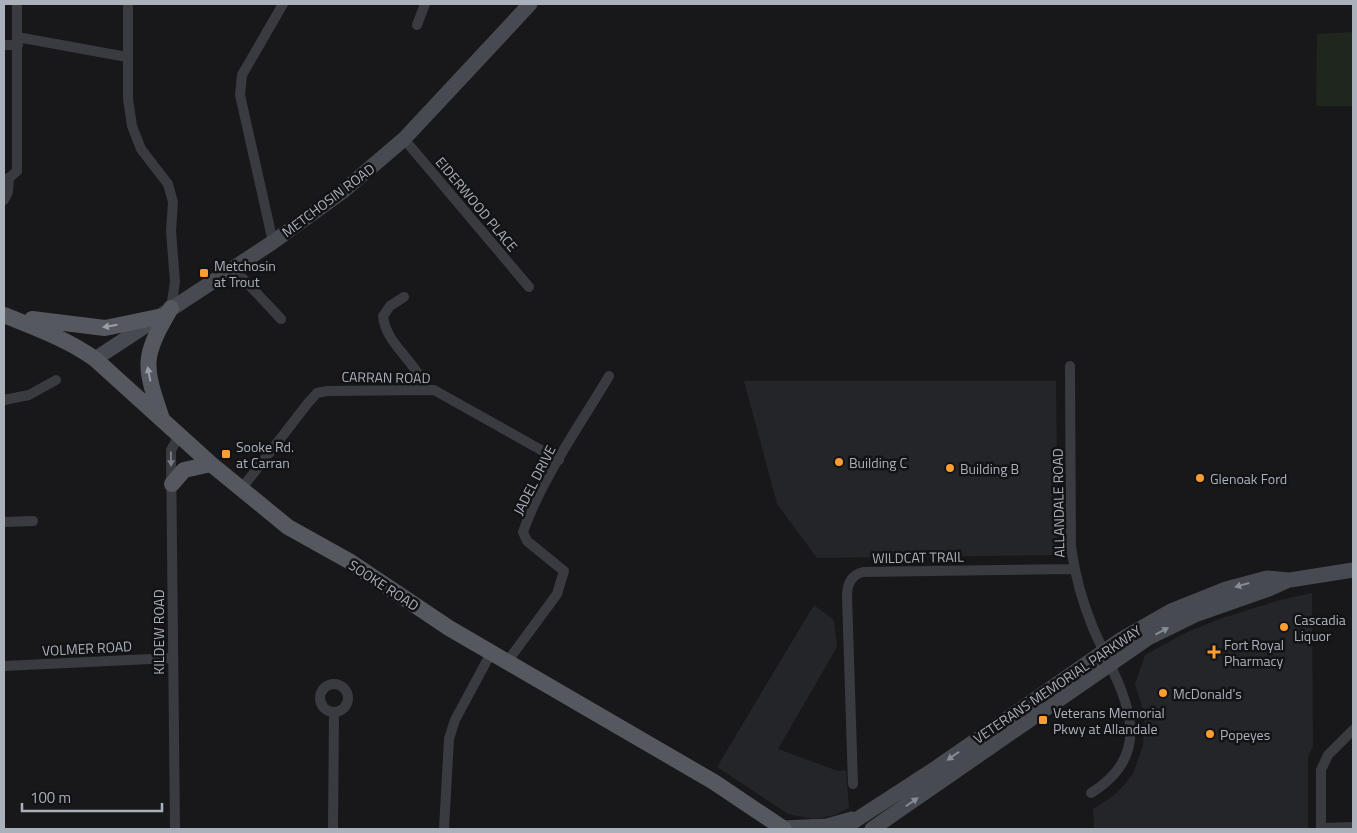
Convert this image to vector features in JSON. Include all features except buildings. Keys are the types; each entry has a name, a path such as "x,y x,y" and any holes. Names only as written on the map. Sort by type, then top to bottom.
{"main road":[{"name":"METCHOSIN ROAD","path":"96,360 273,242 342,192 404,139 530,4"},
{"path":"5,315 104,328 164,313"},
{"path":"163,421 147,370 152,344 164,313"},
{"name":"SOOKE ROAD","path":"5,315 59,337 96,360 211,464 288,527 350,562 449,628 660,750 784,829"},
{"path":"172,484 184,470 211,464"},
{"name":"VETERANS MEMORIAL PARKWAY","path":"842,829 1107,658 1180,622 1290,580 1353,570"},
{"name":"VETERANS MEMORIAL PARKWAY","path":"872,829 1107,658"},
{"path":"755,809 765,829"},
{"path":"784,829 827,826 858,817"}],"street":[{"path":"4,200 8,192 6,179 17,171 17,4"},
{"path":"128,4 128,100 132,126 141,149 168,184 173,202 171,231 175,282 164,313"},
{"path":"273,242 240,96 242,75 283,4"},
{"path":"417,25 425,4"},
{"path":"4,46 18,41 127,57"},
{"name":"EIDERWOOD PLACE","path":"404,139 529,287"},
{"path":"233,268 281,319"},
{"path":"175,282 183,289 196,292"},
{"path":"404,297 390,306 383,316 384,327 388,336 423,379 425,390"},
{"name":"ALLANDALE ROAD","path":"1070,366 1071,547 1074,569 1085,608 1126,701 1131,731 1127,750 1118,770 1112,778 1091,793"},
{"name":"JADEL DRIVE","path":"507,662 557,594 564,571 528,541 523,532 559,460 609,376"},
{"path":"4,400 29,395 56,380"},
{"name":"CARRAN ROAD","path":"242,488 317,393 327,390 425,390 442,394 559,460"},
{"name":"KILDEW ROAD","path":"175,829 171,450 179,436"},
{"path":"4,522 33,521"},
{"name":"WILDCAT TRAIL","path":"853,784 847,596 847,588 852,577 863,572 1074,569"},
{"path":"444,829 449,739 456,720 491,653"},
{"name":"VOLMER ROAD","path":"4,666 172,658"},
{"path":"334,712 334,829"},
{"path":"1353,730 1328,755 1322,770 1321,829 1353,827"}],"shaded area":[{"path":"1353,32 1353,106 1316,106 1317,34"},
{"path":"744,381 1056,381 1058,555 817,558 777,504"},
{"path":"1312,593 1313,746 1308,757 1308,829 1094,829 1093,809 1113,796 1124,785 1133,773 1143,746 1145,716 1135,684 1145,655 1185,633 1219,619 1280,600"},
{"path":"814,605 834,620 837,647 778,749 838,771 846,770 849,808 835,815 813,819 788,814 717,767"}],"place":[{"name":"Metchosin at Trout","path":"204,273"},
{"name":"Sooke Rd. at Carran","path":"226,454"},
{"name":"Building C","path":"839,462"},
{"name":"Building B","path":"950,468"},
{"name":"Glenoak Ford","path":"1200,478"},
{"name":"Cascadia Liquor","path":"1284,627"},
{"name":"Fort Royal Pharmacy","path":"1214,652"},
{"name":"McDonald's","path":"1163,693"},
{"name":"Veterans Memorial Pkwy at Allandale","path":"1043,720"},
{"name":"Popeyes","path":"1210,734"}]}
